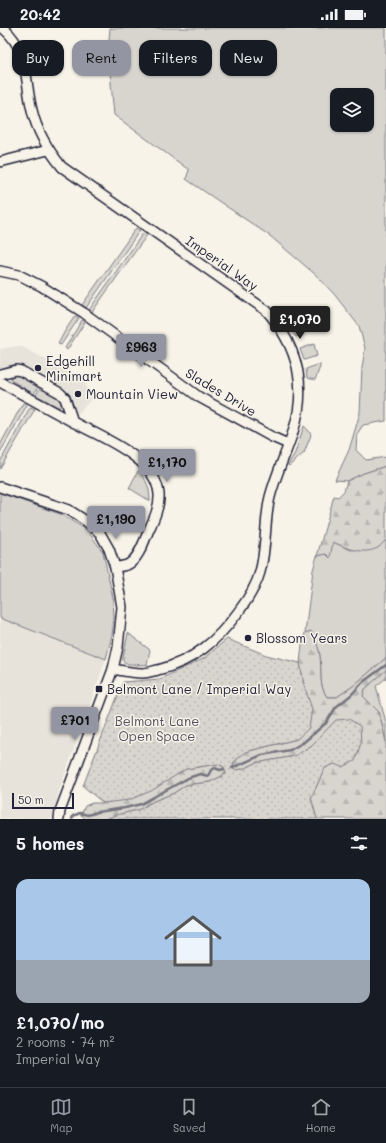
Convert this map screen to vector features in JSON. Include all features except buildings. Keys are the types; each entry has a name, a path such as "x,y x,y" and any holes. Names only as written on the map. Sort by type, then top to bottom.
{"street":[{"name":"Imperial Way","path":"3,28 17,43 21,52 26,67 31,110 39,132 48,150 62,167 268,311 277,322 291,345 297,363 300,391 298,413 294,430 280,464 270,496 260,571 247,601 222,633 210,644 189,658 170,667 143,673 113,669"},
{"path":"0,162 48,150"},
{"name":"Slades Drive","path":"0,271 19,275 41,286 84,313 199,397 272,437 288,444"},
{"path":"0,374 16,370 21,371 60,393 65,398 73,422"},
{"path":"0,382 114,444 146,467 152,475 157,484 159,495 158,505 144,543 134,559 128,564 115,568"},
{"path":"0,487 69,510 86,521 100,533 109,549 115,568 122,607 118,646 113,669 60,811 59,819"}],"shaded area":[{"path":"18,346 23,347 83,380 92,398 75,417 65,393 0,370 0,349"},
{"path":"0,618 106,659 60,788 52,819 0,819"}],"green space":[{"path":"110,28 386,28 386,421 363,425 357,434 356,450 366,460 386,457 386,466 364,473 347,481 335,480 349,450 360,413 362,368 365,348 359,326 334,294 316,275 270,236 186,179 189,170 114,115 110,76 131,76 131,40 109,40"},
{"path":"136,228 140,230 86,308 82,305"},
{"path":"143,233 147,235 92,312 89,310"},
{"path":"283,315 307,331 296,337 281,317"},
{"path":"75,316 79,318 61,345 58,344 65,331"},
{"path":"82,320 85,322 67,350 65,348"},
{"path":"314,344 317,356 304,360 300,349"},
{"path":"320,364 315,380 307,378 306,369"},
{"path":"20,375 39,385 34,394 11,380 11,377"},
{"path":"41,386 57,395 62,401 60,407 36,395"},
{"path":"23,403 27,405 0,453 0,445"},
{"path":"30,407 35,409 0,469 0,462"},
{"path":"304,426 311,435 304,453 289,466 288,465 295,453"},
{"path":"386,466 386,540 379,547 368,551 350,549 333,542 330,558 326,554 317,556 334,496 338,497 344,491 347,481 364,473"},
{"path":"138,471 144,477 147,484 150,501 129,488"},
{"path":"0,493 60,514 87,530 103,552 113,598 114,617 112,635 106,659 0,618"},
{"path":"386,540 386,658 353,686 337,697 327,697 321,682 321,662 319,650 311,632 305,633 313,570 317,556 326,554 328,556 333,542 351,550 378,547"},
{"path":"311,631 317,644 321,662 321,682 327,697 337,697 353,686 386,658 386,670 365,689 363,696 379,712 386,742 386,819 317,819 311,798 325,768 334,764 323,735 312,745 295,756 256,763 243,769 234,770 233,763 245,752 297,739 304,685 300,663 302,645 305,633"},
{"path":"128,633 150,650 147,665 128,664 123,661"},
{"name":"Belmont Lane Open Space","path":"227,639 266,655 300,663 304,685 312,709 309,728 297,739 245,752 233,763 234,770 243,769 256,763 295,756 312,745 336,720 349,719 360,726 361,743 355,761 343,767 334,764 325,768 311,798 317,819 105,819 138,810 154,801 174,793 186,785 210,782 226,774 224,767 218,764 186,769 151,791 129,800 103,803 83,786 123,682 160,679 203,659"},
{"path":"386,670 386,678 376,686 386,722 386,742 379,712 363,696 365,689"},
{"path":"218,764 224,767 226,774 210,782 186,785 174,793 154,801 138,810 105,819 86,819 81,815 85,806 92,803 103,803 170,778 186,769"}],"waterway":[{"path":"232,768 262,755 290,750 304,742 326,723 336,707 351,695 363,682 386,665"},
{"path":"72,819 73,816 80,813 88,815 141,804 188,778 200,774 208,776 211,770 215,768 220,770 224,769"}],"place":[{"name":"Edgehill Minimart","path":"38,368"},
{"name":"Mountain View","path":"78,394"},
{"name":"Blossom Years","path":"248,638"},
{"name":"Belmont Lane / Imperial Way","path":"99,689"}]}
